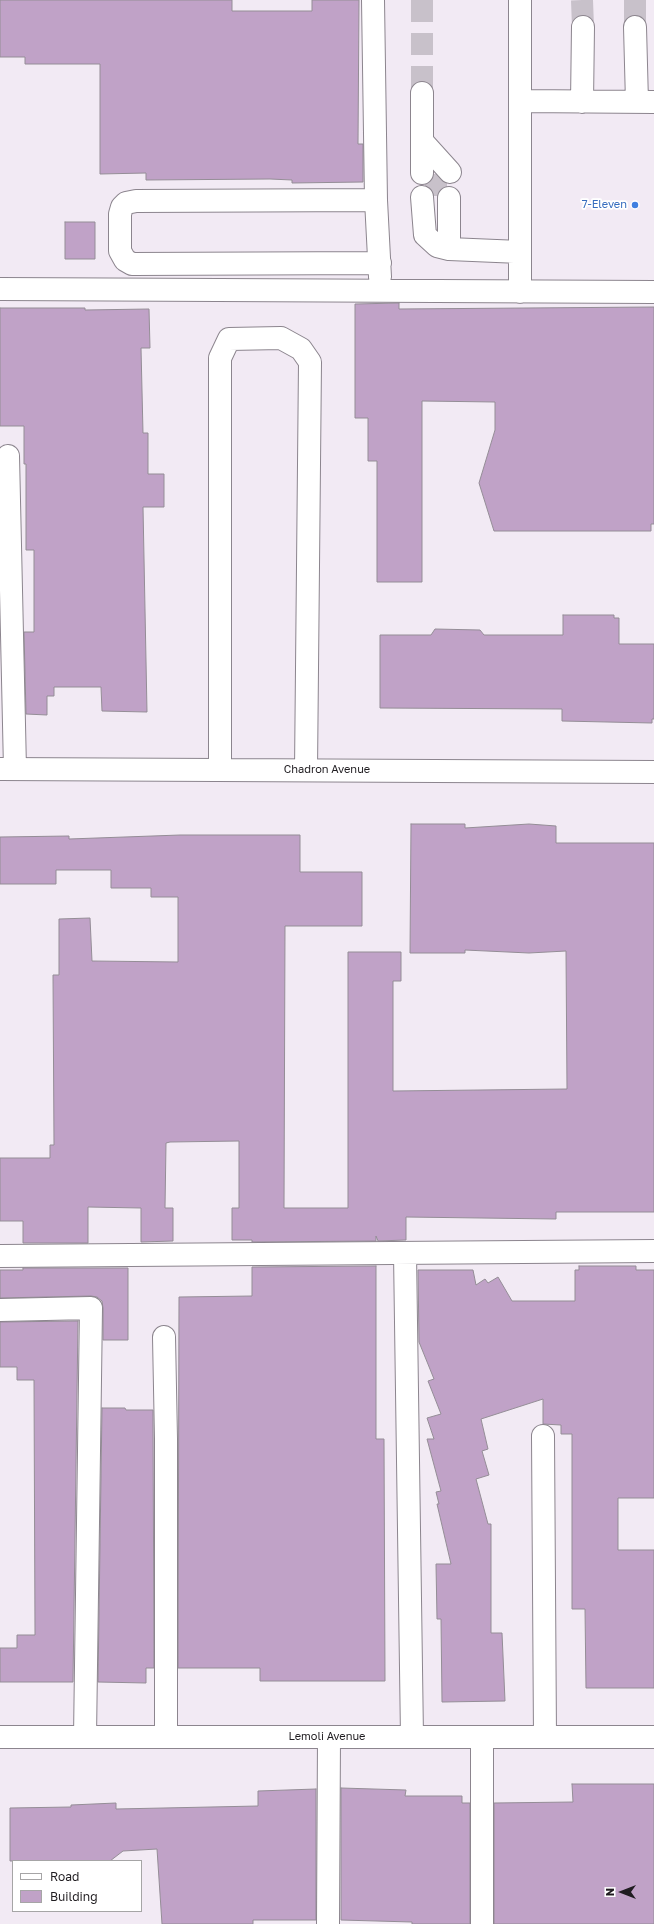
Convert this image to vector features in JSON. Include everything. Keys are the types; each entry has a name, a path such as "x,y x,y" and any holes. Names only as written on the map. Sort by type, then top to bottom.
{"street":[{"path":"373,0 376,200 380,263 380,291"},
{"path":"520,0 520,292"},
{"path":"520,101 645,102 635,27"},
{"path":"582,102 583,28"},
{"path":"422,93 433,163"},
{"path":"436,198 443,247 520,252"},
{"path":"376,200 144,201 126,203 122,207 120,214 120,251 125,260 132,264 380,263"},
{"path":"0,289 654,292"},
{"path":"220,770 220,358 229,339 282,338 301,349 310,362 306,770"},
{"path":"7,769 8,456"},
{"name":"Chadron Avenue","path":"7,769 654,772"},
{"path":"0,1256 654,1252"},
{"path":"404,1253 412,1737"},
{"path":"0,1310 91,1308 85,1738"},
{"path":"164,1337 166,1439 166,1738"},
{"path":"543,1436 545,1737"},
{"path":"482,1737 482,1924"},
{"name":"Lemoli Avenue","path":"0,1738 654,1737"},
{"path":"328,1738 328,1924"}],"building":[{"path":"0,0 232,0 232,11 312,11 312,0 359,0 358,144 363,144 363,182 292,183 292,180 270,179 146,180 146,173 100,174 100,64 25,64 25,57 0,57"},
{"path":"65,222 95,222 95,259 65,259"},
{"path":"399,303 399,309 654,307 654,524 651,524 651,531 494,531 479,483 495,430 495,402 422,401 422,582 377,582 377,461 368,461 368,418 355,418 355,304"},
{"path":"0,308 85,308 85,310 149,309 150,348 141,348 143,433 148,433 148,474 164,474 164,507 143,507 147,712 102,711 101,687 54,687 54,696 47,696 47,715 26,714 24,632 34,632 34,550 26,550 26,464 24,464 24,426 0,426"},
{"path":"563,615 614,615 614,618 619,618 619,644 654,644 654,719 652,719 652,723 562,721 562,709 380,708 380,635 431,635 435,629 480,630 484,635 563,635"},
{"path":"411,824 465,824 465,828 529,824 556,826 556,843 654,843 654,1212 556,1212 556,1219 406,1217 406,1240 378,1241 376,1236 376,1241 252,1242 252,1240 232,1240 232,1208 239,1208 239,1141 166,1143 165,1208 173,1208 173,1241 141,1242 141,1208 88,1207 88,1243 23,1243 23,1221 0,1221 0,1158 50,1158 50,1145 54,1145 53,975 59,975 59,919 90,918 92,961 178,962 178,897 151,897 151,888 111,888 111,870 56,870 56,884 0,884 0,837 69,836 69,839 180,835 300,835 300,872 362,872 362,926 285,926 284,1208 348,1208 348,952 401,952 401,981 393,981 393,1091 567,1089 566,951 529,953 465,950 465,953 410,953"},
{"path":"376,1266 376,1439 384,1439 385,1681 260,1681 260,1668 178,1668 179,1297 252,1296 252,1267"},
{"path":"579,1266 636,1266 636,1270 654,1270 654,1498 618,1498 618,1550 654,1550 654,1688 586,1688 585,1609 572,1609 572,1434 561,1434 561,1425 543,1424 543,1399 481,1419 488,1449 482,1451 489,1475 476,1479 488,1524 491,1524 491,1633 502,1633 505,1701 442,1702 441,1619 437,1619 436,1564 451,1564 437,1504 439,1504 436,1492 441,1491 427,1439 434,1439 427,1418 441,1414 428,1381 434,1379 419,1342 418,1270 473,1270 476,1285 485,1279 488,1283 498,1277 512,1301 575,1301 575,1270 579,1270"},
{"path":"23,1268 128,1268 128,1340 103,1340 103,1308 102,1301 97,1297 0,1298 0,1270 23,1270"},
{"path":"78,1321 73,1682 0,1682 0,1648 17,1648 17,1635 35,1635 34,1380 17,1380 17,1367 0,1367 0,1322"},
{"path":"102,1408 153,1410 154,1668 146,1668 146,1683 98,1682"},
{"path":"572,1784 654,1784 654,1924 494,1924 494,1803 573,1802"},
{"path":"341,1788 406,1790 405,1796 462,1796 462,1803 470,1803 470,1924 412,1924 412,1922 341,1920"},
{"path":"316,1789 316,1920 253,1920 253,1924 162,1924 157,1849 123,1851 111,1860 10,1861 10,1808 71,1807 71,1805 116,1803 116,1809 258,1806 258,1791"}],"tunnel":[{"path":"422,0 422,93"},
{"path":"582,0 583,27"},
{"path":"635,0 635,27"},
{"path":"436,174 436,198"}],"place":[{"name":"7-Eleven","path":"635,205"}]}
